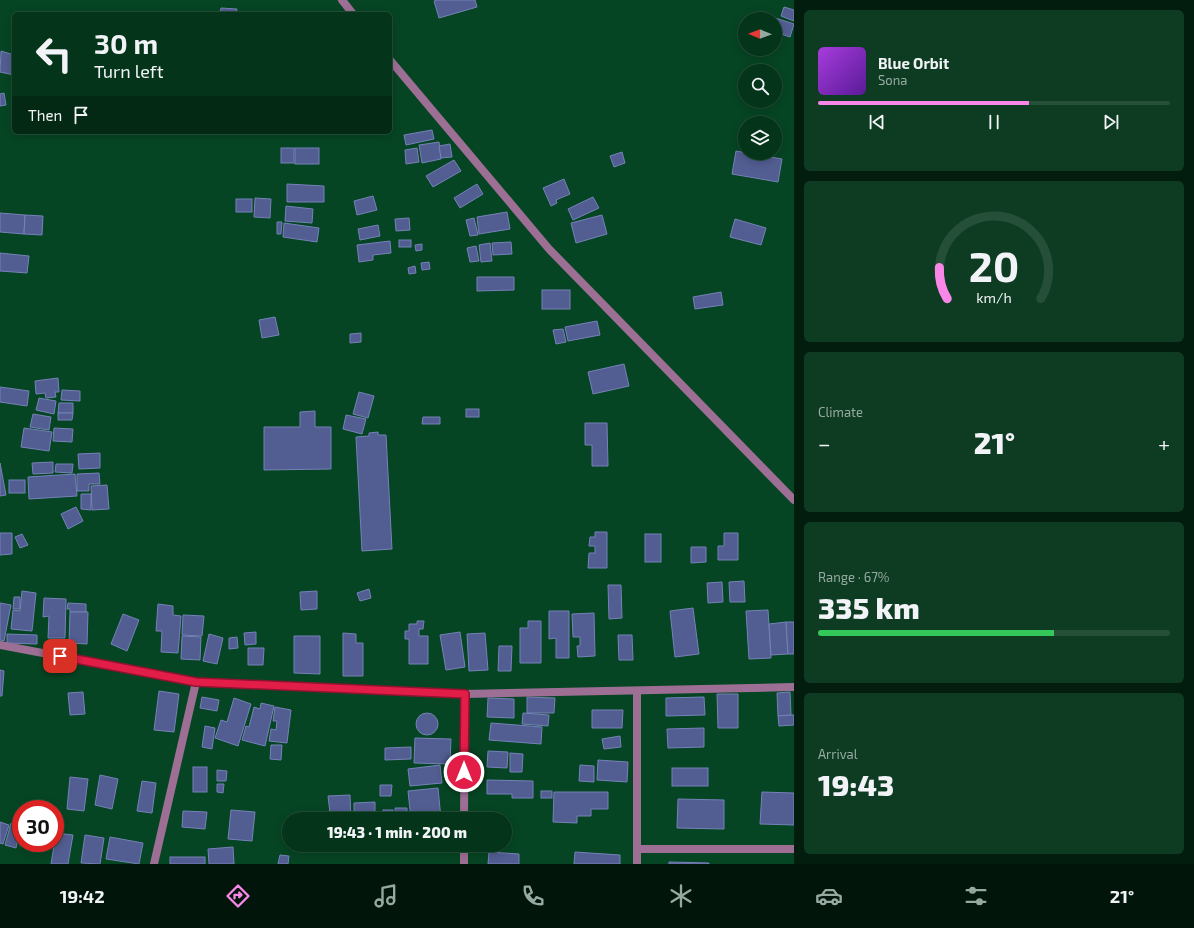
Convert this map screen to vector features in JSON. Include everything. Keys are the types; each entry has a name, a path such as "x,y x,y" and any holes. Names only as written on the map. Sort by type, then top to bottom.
{"street":[{"path":"342,0 351,12"},
{"path":"392,62 442,124 549,249 794,500"},
{"path":"0,645 196,682 465,694 794,687"},
{"path":"154,864 196,682"},
{"path":"637,691 637,864"},
{"path":"464,812 465,694"},
{"path":"637,849 794,849"},
{"path":"464,852 464,864"}],"building":[{"path":"475,0 477,7 439,18 434,1"},
{"path":"784,7 794,10 794,21 782,16"},
{"path":"221,8 237,9 236,12 220,12"},
{"path":"782,20 794,24 790,37 782,34"},
{"path":"1,51 12,54 12,75 0,72"},
{"path":"4,93 6,105 0,106 0,94"},
{"path":"432,130 434,139 406,145 404,135"},
{"path":"439,142 441,159 422,163 419,145"},
{"path":"450,144 452,157 441,158 439,146"},
{"path":"281,148 294,148 294,163 281,163"},
{"path":"295,148 319,148 319,164 295,164"},
{"path":"417,148 419,162 406,164 405,150"},
{"path":"736,151 738,151 738,160 782,160 778,182 732,174"},
{"path":"622,152 625,163 614,167 610,156"},
{"path":"454,160 461,171 433,187 426,176"},
{"path":"564,179 570,194 556,200 557,203 551,206 543,188"},
{"path":"287,184 324,186 324,202 287,202"},
{"path":"477,184 483,194 460,208 454,198"},
{"path":"373,196 377,210 357,215 354,201"},
{"path":"593,197 599,208 573,220 568,209"},
{"path":"255,198 271,199 270,218 254,217"},
{"path":"236,199 252,199 252,212 236,212"},
{"path":"286,206 313,209 312,223 285,221"},
{"path":"507,212 510,229 479,234 477,217"},
{"path":"0,213 25,215 24,234 0,232"},
{"path":"25,215 43,216 42,235 24,234"},
{"path":"602,215 607,234 576,243 571,223"},
{"path":"409,218 410,230 396,231 395,219"},
{"path":"474,218 478,235 470,236 466,220"},
{"path":"735,219 766,228 761,245 730,237"},
{"path":"277,222 282,222 281,234 277,234"},
{"path":"284,223 319,228 317,242 283,237"},
{"path":"378,225 380,236 360,240 358,229"},
{"path":"399,240 411,240 411,247 399,247"},
{"path":"390,241 391,253 373,255 373,260 359,262 357,245"},
{"path":"511,242 512,254 493,255 492,243"},
{"path":"490,243 492,261 481,262 479,245"},
{"path":"422,244 422,250 416,251 415,245"},
{"path":"476,246 479,261 470,262 467,248"},
{"path":"0,253 29,256 27,273 0,271"},
{"path":"429,262 430,269 422,270 421,263"},
{"path":"415,266 416,273 409,274 408,268"},
{"path":"477,277 514,277 514,290 477,291"},
{"path":"542,290 570,290 570,309 542,309"},
{"path":"721,292 723,305 695,309 693,297"},
{"path":"275,317 279,335 262,338 259,320"},
{"path":"597,321 600,335 568,341 565,327"},
{"path":"563,329 566,342 556,344 553,330"},
{"path":"361,333 361,342 350,343 350,334"},
{"path":"624,364 629,386 593,394 588,372"},
{"path":"58,378 59,392 55,392 56,397 46,398 45,393 36,394 35,381"},
{"path":"0,387 29,391 27,406 0,402"},
{"path":"62,390 80,391 80,401 61,400"},
{"path":"359,392 374,396 368,418 353,414"},
{"path":"39,398 56,401 54,414 36,410"},
{"path":"59,403 73,403 73,413 58,413"},
{"path":"466,409 479,409 479,417 466,417"},
{"path":"315,411 315,427 331,427 331,469 264,470 264,427 300,427 300,412"},
{"path":"58,413 73,413 72,420 58,420"},
{"path":"33,414 51,417 49,430 30,427"},
{"path":"346,415 366,419 362,434 343,429"},
{"path":"423,417 440,417 440,424 422,424"},
{"path":"585,423 607,423 608,466 592,466 592,445 585,445"},
{"path":"24,428 52,432 49,451 21,447"},
{"path":"54,428 73,429 72,442 53,441"},
{"path":"378,432 378,435 386,435 392,549 362,551 356,437 369,436 369,433"},
{"path":"100,453 100,468 79,469 78,454"},
{"path":"53,462 53,473 33,474 32,463"},
{"path":"0,463 6,495 0,496"},
{"path":"56,464 73,464 72,473 55,472"},
{"path":"99,473 100,484 89,484 89,491 77,491 77,474"},
{"path":"75,474 77,496 29,499 28,477"},
{"path":"9,480 25,480 25,493 9,493"},
{"path":"107,485 109,509 92,510 91,486"},
{"path":"81,494 91,494 91,510 81,509"},
{"path":"76,507 83,521 68,529 61,514"},
{"path":"595,532 607,532 607,568 588,568 589,553 595,553 595,546 589,546 590,537 595,537"},
{"path":"0,533 12,533 12,554 0,555"},
{"path":"724,533 738,533 738,560 718,560 718,546 724,546"},
{"path":"22,534 28,545 20,548 15,537"},
{"path":"645,534 661,534 661,562 645,562"},
{"path":"691,547 706,547 706,562 691,563"},
{"path":"744,581 745,602 730,602 729,582"},
{"path":"722,582 723,602 708,603 707,583"},
{"path":"608,585 621,585 622,618 609,619"},
{"path":"369,589 371,598 360,601 357,593"},
{"path":"22,591 36,593 32,631 11,629 13,610 20,611"},
{"path":"317,591 317,609 301,610 300,592"},
{"path":"14,597 20,597 20,609 13,609"},
{"path":"44,598 66,599 65,638 48,638 49,616 43,617"},
{"path":"0,603 11,605 4,641 0,640"},
{"path":"68,603 86,604 86,612 70,612 70,609 67,609"},
{"path":"158,604 173,606 173,615 181,616 178,653 161,652 162,631 156,631"},
{"path":"693,608 699,654 675,657 670,611"},
{"path":"768,610 771,658 749,659 746,611"},
{"path":"549,611 569,611 569,658 556,658 556,638 549,639"},
{"path":"70,612 88,612 87,644 69,643"},
{"path":"594,613 595,656 578,657 577,646 580,646 580,637 573,637 572,614"},
{"path":"123,614 139,620 127,651 111,644"},
{"path":"183,615 204,616 202,636 182,635"},
{"path":"417,621 424,621 423,629 419,629 419,636 428,636 428,664 409,664 409,639 405,639 405,631 409,631 409,624 417,624"},
{"path":"528,621 541,621 541,663 520,663 520,628 528,628"},
{"path":"786,622 788,654 771,655 769,624"},
{"path":"786,622 794,622 794,654 788,654"},
{"path":"256,632 256,644 245,645 244,633"},
{"path":"460,632 465,667 446,670 440,635"},
{"path":"343,633 356,634 356,643 363,643 363,676 343,676"},
{"path":"485,633 488,670 469,671 467,634"},
{"path":"7,634 37,635 37,644 7,643"},
{"path":"209,634 223,638 217,664 203,661"},
{"path":"618,635 632,635 633,660 619,660"},
{"path":"182,636 201,637 200,660 181,659"},
{"path":"294,636 320,636 320,674 294,673"},
{"path":"237,637 238,648 229,649 229,638"},
{"path":"499,646 512,646 511,671 498,671"},
{"path":"248,648 264,648 263,665 248,665"},
{"path":"0,670 4,671 2,696 0,696"},
{"path":"159,691 179,694 174,732 154,730"},
{"path":"83,692 85,714 70,715 68,693"},
{"path":"790,692 791,715 778,716 777,693"},
{"path":"717,694 738,694 738,728 718,728"},
{"path":"202,697 219,700 217,711 200,708"},
{"path":"527,697 555,698 554,713 527,713"},
{"path":"704,697 705,715 666,716 666,698"},
{"path":"234,698 251,704 238,746 215,738 221,720 227,722"},
{"path":"488,698 514,699 514,718 487,717"},
{"path":"261,703 274,706 265,746 242,740 246,726 249,727 254,707 260,709"},
{"path":"275,707 291,710 287,743 269,741 271,729 276,730 277,721 273,721"},
{"path":"592,710 623,710 622,728 592,728"},
{"path":"427,713 435,716 438,724 435,732 427,735 419,732 416,724 419,716"},
{"path":"523,713 549,715 548,726 522,724"},
{"path":"794,715 794,725 779,726 778,716"},
{"path":"491,723 542,727 541,744 489,740"},
{"path":"205,726 215,728 212,749 202,747"},
{"path":"704,728 704,747 668,748 667,729"},
{"path":"620,736 621,747 604,749 602,739"},
{"path":"415,738 451,739 450,764 414,763"},
{"path":"271,745 282,745 281,760 270,759"},
{"path":"411,747 411,759 385,760 385,748"},
{"path":"488,751 508,752 507,768 487,767"},
{"path":"510,753 523,754 522,772 510,772"},
{"path":"598,760 628,762 627,782 597,780"},
{"path":"440,765 442,783 410,786 408,769"},
{"path":"580,765 594,766 594,782 579,781"},
{"path":"193,767 207,767 207,792 193,792"},
{"path":"672,768 708,768 708,786 672,786"},
{"path":"217,770 227,771 226,781 217,781"},
{"path":"100,775 118,779 112,809 95,805"},
{"path":"70,777 88,779 84,811 67,809"},
{"path":"487,780 533,781 533,798 512,798 512,794 487,794"},
{"path":"142,781 156,783 152,813 137,811"},
{"path":"217,784 224,784 223,793 217,792"},
{"path":"380,785 392,785 391,796 380,796"},
{"path":"438,788 440,812 410,812 408,791"},
{"path":"541,791 552,791 552,798 541,798"},
{"path":"554,792 608,792 608,809 591,809 591,816 577,816 577,823 553,822"},
{"path":"762,792 794,793 794,825 760,824"},
{"path":"350,795 351,812 330,812 328,796"},
{"path":"678,799 724,800 724,829 677,828"},
{"path":"375,802 375,812 354,812 354,803"},
{"path":"395,808 407,808 407,812 395,812"},
{"path":"231,810 255,812 252,841 228,839"},
{"path":"383,810 393,810 393,812 383,812"},
{"path":"183,811 207,812 205,829 182,827"},
{"path":"0,822 9,825 3,844 0,843"},
{"path":"11,823 12,847 5,845"},
{"path":"64,834 73,835 68,864 51,864 53,852 64,852"},
{"path":"85,835 104,838 100,864 81,863"},
{"path":"110,837 143,843 139,864 106,859"},
{"path":"233,847 234,864 209,864 208,849"},
{"path":"489,852 519,854 519,864 488,864"},
{"path":"575,852 620,855 620,864 574,864"},
{"path":"280,855 289,856 288,864 278,864"},
{"path":"170,857 205,857 205,864 170,864"},
{"path":"669,862 709,863 709,864 669,864"}],"route":[{"path":"60,656 196,682 465,694 464,772"}]}
